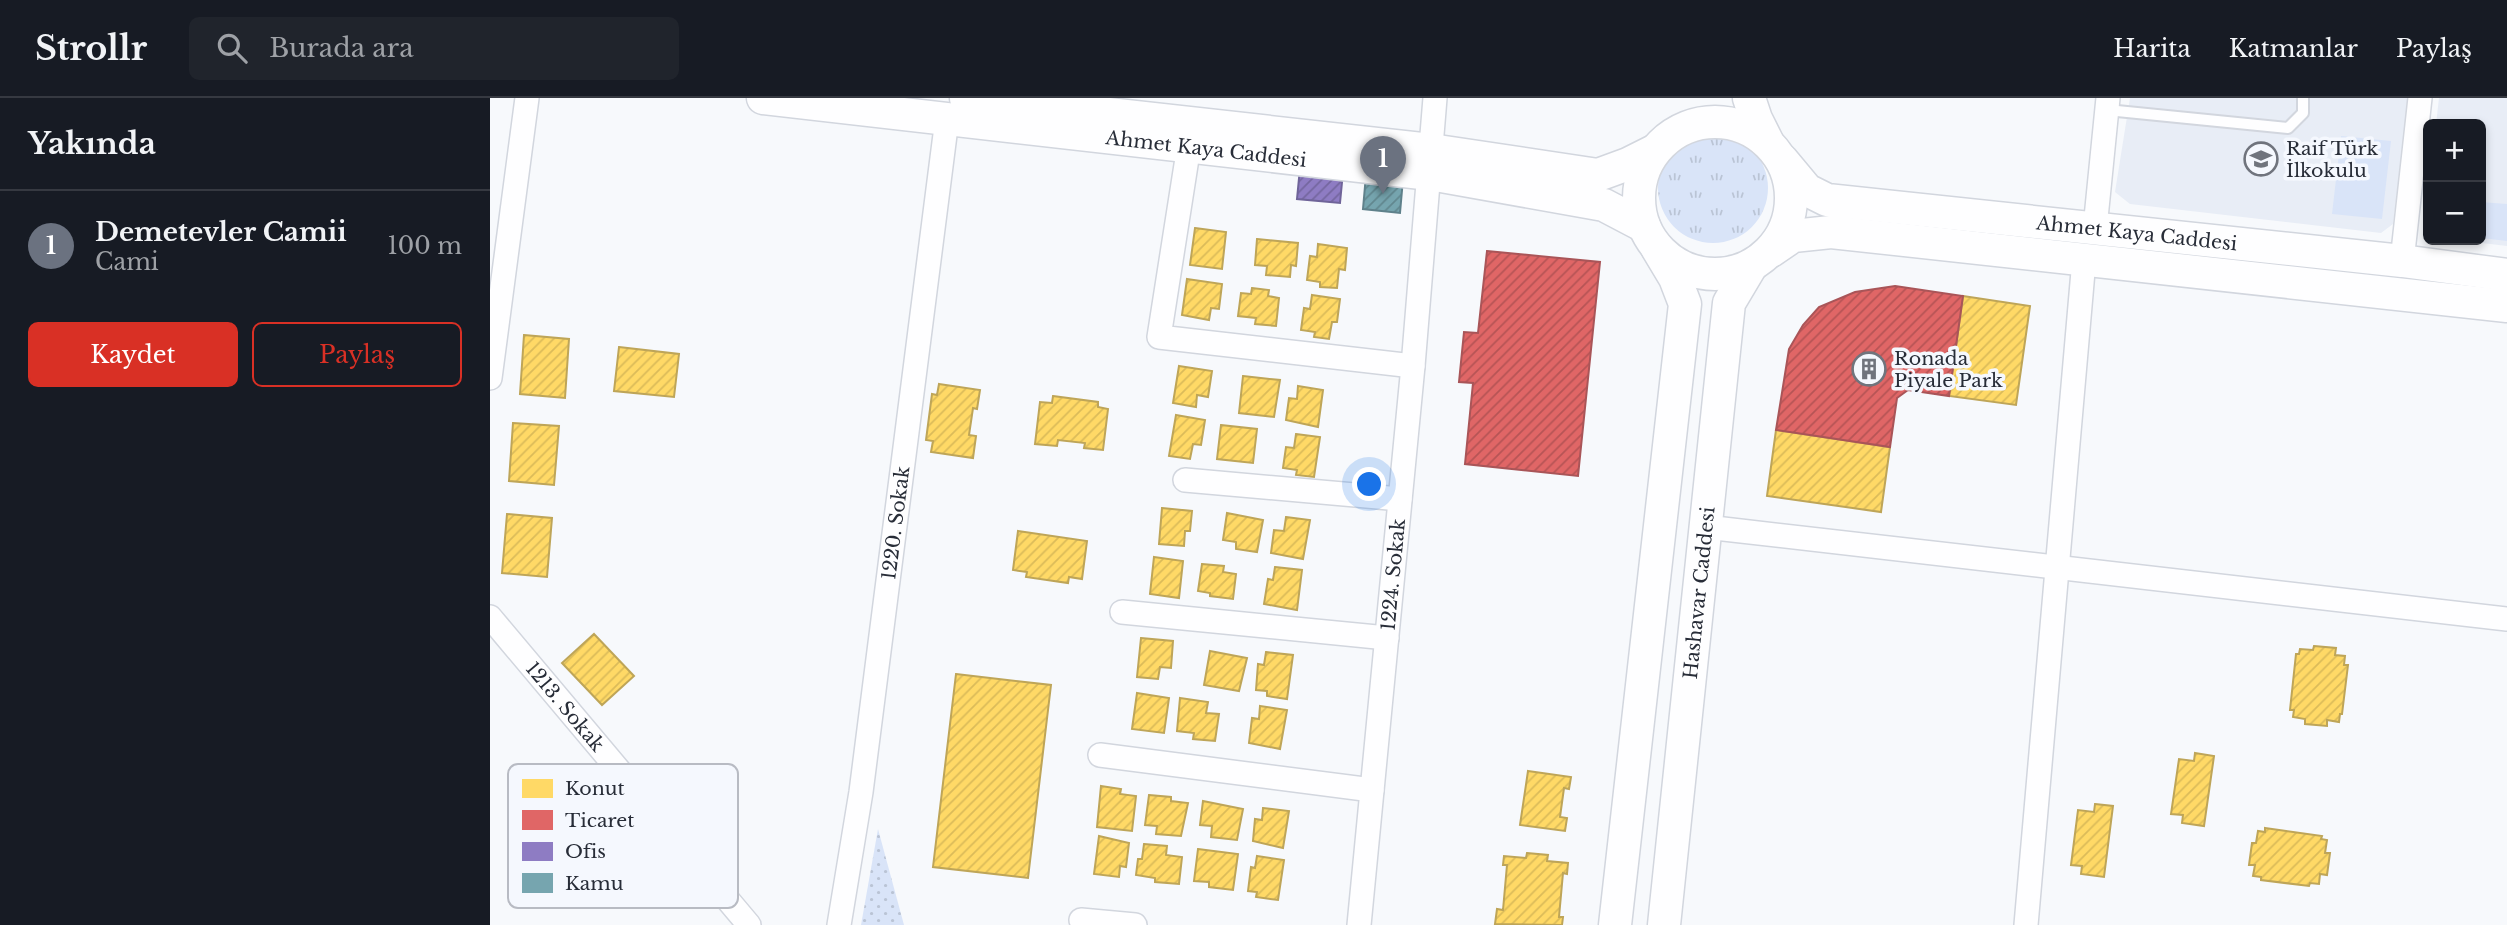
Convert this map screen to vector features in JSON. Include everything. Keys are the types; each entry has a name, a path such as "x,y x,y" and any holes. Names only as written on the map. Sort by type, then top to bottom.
{"main road":[{"name":"Ahmet Kaya Caddesi","path":"763,98 956,108 1431,162 1598,175 1628,164 1664,142"},
{"path":"1615,925 1685,304 1675,278 1650,237 1638,200 1642,174 1664,142 1699,109 1704,98"},
{"path":"1749,98 1756,119 1791,183 1791,208 1784,231 1761,258"},
{"path":"1664,142 1698,123 1722,121 1746,128 1774,150"},
{"name":"Ahmet Kaya Caddesi","path":"1774,150 1807,190 1827,200 2402,261 2507,275"},
{"name":"Ahmet Kaya Caddesi","path":"1431,162 1604,205 1650,237"},
{"path":"1650,237 1678,265 1703,273 1727,273 1761,258 1793,236 1831,232 2507,306"},
{"name":"Hashavar Caddesi","path":"1664,925 1728,303 1761,258"}],"street":[{"path":"490,382 527,98"},
{"name":"1224. Sokak","path":"1359,925 1413,366 1435,98"},
{"path":"2402,261 2420,98"},
{"path":"2095,228 2107,104"},
{"name":"1220. Sokak","path":"839,925 861,792 956,108"},
{"path":"1190,135 1159,337 1413,366"},
{"path":"2026,925 2084,260"},
{"path":"1185,480 1400,499"},
{"path":"1706,527 2507,618"},
{"path":"1122,612 1387,638"},
{"name":"1213. Sokak","path":"490,617 614,764"},
{"path":"1100,755 1373,790"},
{"name":"1213. Sokak","path":"735,908 749,925"},
{"path":"1081,920 1135,925"}],"lane":[{"path":"2107,104 2288,128 2302,113 2303,98"}],"shaded area":[{"name":"Raif Türk İlkokulu","path":"2130,98 2409,98 2393,224 2381,233 2130,204 2115,192"},
{"path":"2439,98 2507,98 2507,246 2486,243 2486,119 2437,119"}],"green space":[{"path":"1713,133 1734,137 1752,149 1764,167 1768,188 1764,209 1752,227 1734,239 1713,243 1692,239 1674,227 1662,209 1658,188 1662,167 1674,149 1692,137"},
{"path":"2341,136 2391,141 2382,219 2332,214"},
{"path":"2486,202 2507,204 2507,241 2486,239"},
{"path":"878,829 904,925 861,925"}],"building: Konut":[{"path":"1195,228 1226,232 1222,269 1190,265"},
{"path":"1257,239 1298,243 1296,266 1291,265 1290,277 1266,275 1267,266 1255,265"},
{"path":"1318,244 1347,248 1345,270 1339,269 1337,288 1320,287 1320,282 1307,280 1310,256 1317,257"},
{"path":"1187,279 1222,284 1219,309 1211,308 1209,320 1182,315"},
{"path":"1252,288 1269,290 1268,296 1279,298 1276,326 1255,324 1256,318 1238,316 1241,293 1251,294"},
{"path":"1312,295 1340,299 1337,322 1332,322 1329,339 1314,337 1315,332 1301,330 1304,308 1310,309"},
{"path":"1963,296 2030,306 2016,405 1949,396"},
{"path":"524,335 569,339 565,398 520,394"},
{"path":"619,347 679,354 674,397 614,391"},
{"path":"1179,366 1212,371 1208,397 1197,395 1196,407 1173,403"},
{"path":"1243,376 1280,380 1274,417 1239,413"},
{"path":"939,384 980,390 977,409 973,408 969,435 976,436 973,458 931,452 933,441 926,440 932,394 937,395"},
{"path":"1298,386 1323,390 1318,427 1286,420 1289,398 1297,399"},
{"path":"1053,396 1098,402 1098,407 1108,409 1103,450 1084,448 1085,443 1058,440 1057,446 1035,444 1040,402 1052,403"},
{"path":"1176,415 1205,420 1201,445 1193,444 1190,459 1169,456"},
{"path":"513,423 559,426 554,485 509,481"},
{"path":"1221,425 1257,429 1253,463 1217,459"},
{"path":"1776,430 1890,447 1881,512 1767,496"},
{"path":"1296,434 1320,437 1314,477 1296,475 1297,470 1283,468 1286,447 1294,448"},
{"path":"1162,508 1192,511 1190,531 1185,531 1184,546 1159,544"},
{"path":"1227,513 1263,520 1257,552 1236,549 1236,542 1223,540"},
{"path":"507,514 552,518 547,577 502,573"},
{"path":"1286,517 1310,520 1303,559 1271,553 1274,530 1284,531"},
{"path":"1018,531 1087,541 1082,579 1069,577 1068,583 1026,577 1027,572 1013,570"},
{"path":"1154,557 1183,561 1179,598 1150,594"},
{"path":"1202,564 1224,566 1223,572 1236,574 1233,599 1210,596 1210,593 1198,591"},
{"path":"1275,567 1302,570 1297,610 1264,604 1268,579 1273,580"},
{"path":"594,634 634,676 602,705 562,663"},
{"path":"1141,638 1173,641 1171,668 1160,667 1158,679 1137,677"},
{"path":"2314,646 2336,648 2335,655 2345,656 2344,665 2348,665 2342,714 2339,722 2327,720 2327,726 2305,724 2305,719 2293,717 2294,710 2290,710 2296,654 2299,654 2300,649 2313,650"},
{"path":"1210,651 1247,658 1239,691 1204,685"},
{"path":"1266,652 1293,655 1287,699 1267,696 1267,691 1256,690 1258,664 1264,665"},
{"path":"956,674 1051,685 1028,878 933,867"},
{"path":"1137,693 1169,698 1164,733 1132,729"},
{"path":"1180,698 1208,702 1206,713 1219,714 1215,741 1193,739 1194,733 1177,731"},
{"path":"1260,706 1287,710 1280,749 1249,743 1252,718 1259,719"},
{"path":"2195,753 2214,756 2204,826 2182,823 2183,815 2171,814 2179,759 2194,761"},
{"path":"1528,771 1571,777 1569,789 1564,788 1560,817 1567,818 1565,831 1520,825"},
{"path":"1101,786 1121,789 1120,794 1136,796 1132,831 1097,827"},
{"path":"1149,795 1171,797 1171,801 1188,803 1181,836 1156,834 1157,826 1145,825"},
{"path":"1203,801 1243,809 1237,840 1211,837 1212,826 1200,825"},
{"path":"2095,804 2113,806 2104,877 2081,874 2082,866 2071,865 2078,810 2094,812"},
{"path":"1263,808 1289,811 1283,848 1253,841 1255,819 1262,820"},
{"path":"2265,828 2322,836 2321,839 2327,840 2325,853 2330,853 2327,875 2320,874 2319,884 2310,883 2309,886 2261,880 2261,877 2253,876 2255,865 2249,865 2252,843 2256,843 2258,831 2265,832"},
{"path":"1099,836 1129,843 1126,867 1120,866 1119,877 1094,874"},
{"path":"1144,844 1167,846 1166,855 1182,857 1179,884 1155,882 1155,878 1136,875"},
{"path":"1198,849 1238,854 1233,890 1209,887 1209,882 1194,881"},
{"path":"1527,853 1548,855 1547,861 1568,863 1567,874 1563,873 1559,917 1563,917 1562,925 1495,924 1497,909 1503,910 1507,865 1503,865 1504,856 1526,858"},
{"path":"1257,856 1284,860 1278,900 1256,897 1257,892 1248,891 1251,867 1255,868"}],"building: Ticaret":[{"path":"1487,251 1600,262 1578,476 1465,464 1473,383 1459,382 1464,332 1478,333"},
{"name":"Ronada Piyale Park","path":"1895,286 1963,296 1949,396 1908,390 1897,398 1890,447 1776,430 1789,349 1803,325 1819,307 1855,292"}],"building: Ofis":[{"path":"1300,168 1343,172 1340,203 1297,199"}],"building: Kamu":[{"path":"1366,175 1403,179 1400,213 1363,209"}],"place":[{"name":"Raif Türk İlkokulu","path":"2261,159"},
{"name":"Demetevler Camii","path":"1383,194"},
{"name":"Ronada Piyale Park","path":"1869,369"}]}
